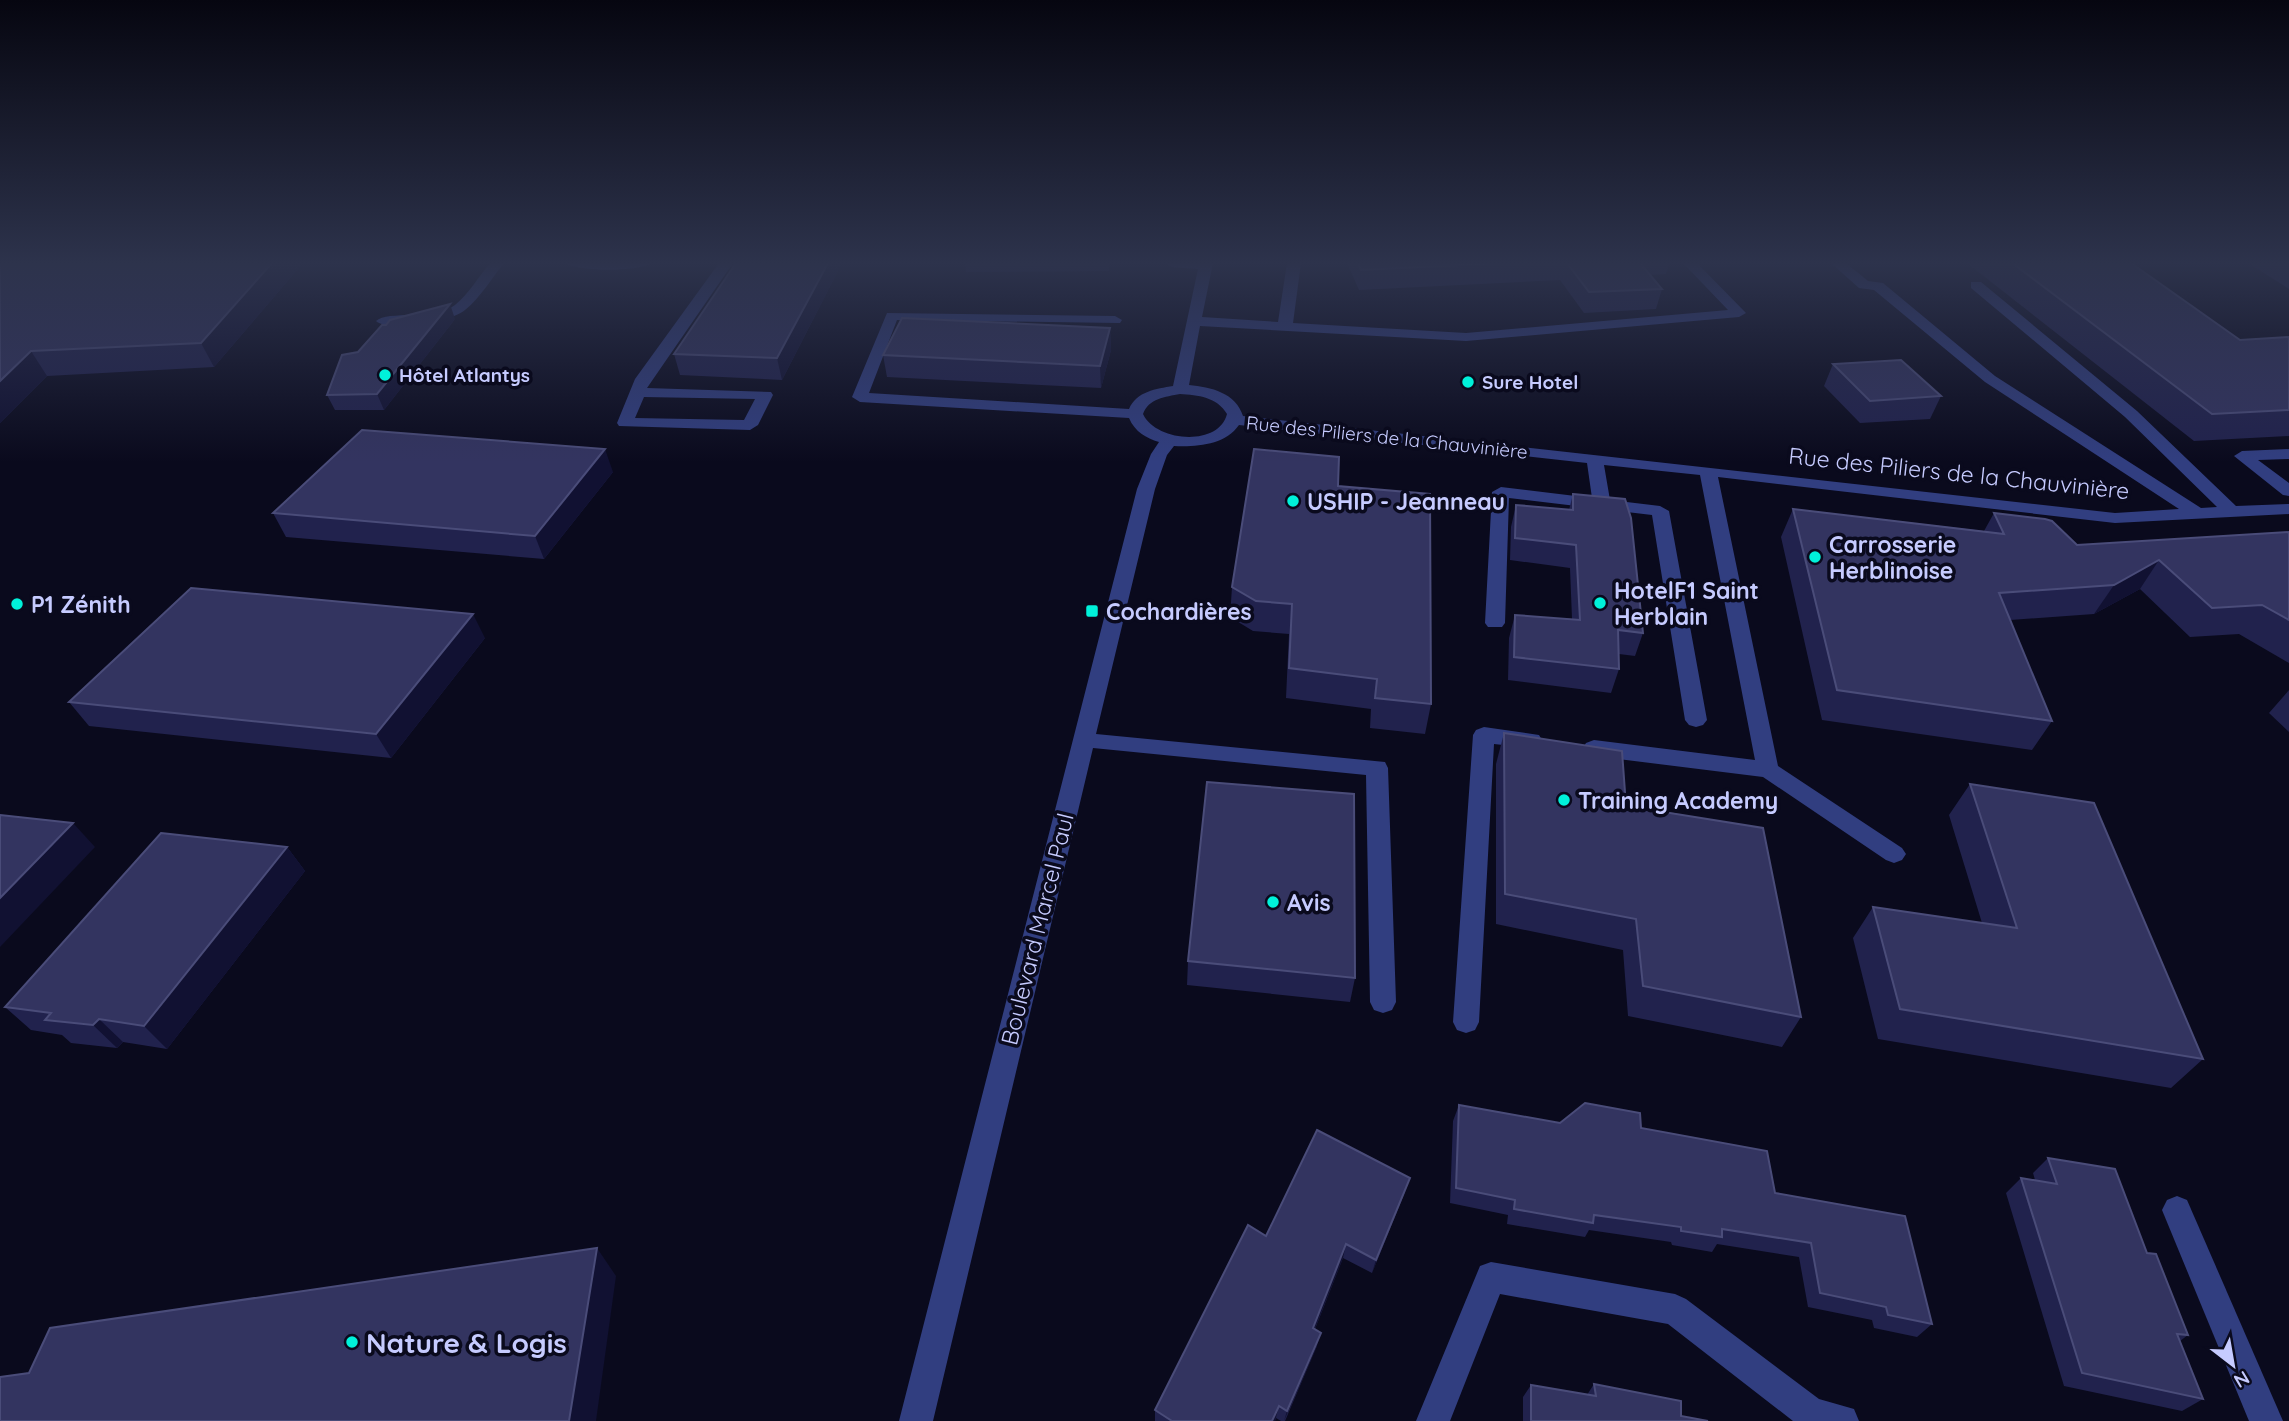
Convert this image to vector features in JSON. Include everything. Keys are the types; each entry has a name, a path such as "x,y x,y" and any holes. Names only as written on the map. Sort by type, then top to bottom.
{"street":[{"path":"637,392 765,395 750,425 625,423 637,392 643,379 679,329"},
{"path":"887,329 860,397 1135,414"},
{"path":"1180,389 1192,329"},
{"path":"1328,329 1466,337 1553,329"},
{"path":"1930,329 1990,379 2199,514"},
{"path":"2029,329 2131,414 2232,512"},
{"path":"1180,389 1202,391 1221,398 1232,408 1234,420 1227,431 1191,442 1169,441 1143,430 1138,425 1135,414 1140,404 1152,395 1180,389"},
{"name":"Rue des Piliers de la Chauvinière","path":"1234,420 2115,518 2289,509"},
{"name":"Boulevard Marcel Paul","path":"916,1421 1146,489 1159,454 1169,441"},
{"path":"2289,454 2242,456 2289,491"},
{"path":"1595,459 1602,504"},
{"path":"1707,471 1768,769"},
{"path":"1495,623 1501,492 1660,511 1696,720"},
{"path":"1466,1022 1485,735 1768,769 1894,855"},
{"path":"1084,740 1377,768 1382,1002"},
{"path":"2177,1210 2266,1421"},
{"path":"1433,1421 1491,1277 1675,1310 1811,1414 1842,1421"}],"building":[{"path":"0,329 213,329 201,343 31,351 0,381"},
{"path":"378,329 429,329 377,394 327,395 342,355 358,352"},
{"path":"691,329 792,329 777,358 674,354"},
{"path":"896,329 1110,329 1100,366 883,355"},
{"path":"2100,329 2225,329 2240,340 2289,337 2289,410 2212,414"},
{"path":"1901,360 1941,396 1870,401 1833,364"},
{"path":"362,430 605,449 535,536 273,513"},
{"path":"1254,449 1339,457 1338,486 1430,494 1431,704 1375,698 1377,679 1289,668 1292,604 1256,601 1232,587"},
{"path":"1573,494 1625,499 1631,518 1643,633 1618,630 1619,669 1514,657 1515,615 1580,620 1576,545 1515,538 1516,505 1573,510"},
{"path":"1793,509 2004,534 1994,513 2045,519 2052,521 2077,545 2289,532 2289,620 2262,605 2212,608 2159,560 2114,585 1999,593 2052,721 1837,690"},
{"path":"191,588 473,614 376,734 69,702"},
{"path":"1504,733 1622,751 1626,806 1763,828 1801,1017 1643,986 1636,919 1505,894"},
{"name":"Avis","path":"1207,782 1354,794 1355,978 1188,961"},
{"path":"1970,784 2094,803 2203,1059 1900,1009 1873,907 2017,928"},
{"path":"0,815 73,823 0,898"},
{"path":"161,833 287,847 144,1026 99,1019 93,1025 45,1020 51,1013 5,1007"},
{"path":"1585,1103 1640,1113 1641,1128 1767,1151 1775,1193 1905,1216 1932,1324 1888,1315 1886,1307 1820,1293 1811,1243 1722,1229 1722,1237 1681,1231 1681,1227 1594,1215 1593,1223 1514,1209 1515,1200 1456,1188 1459,1105 1560,1123"},
{"path":"1317,1130 1410,1178 1376,1260 1346,1244 1313,1328 1321,1333 1287,1411 1279,1406 1272,1421 1172,1421 1155,1410 1248,1225 1266,1236"},
{"path":"2048,1158 2115,1169 2147,1253 2156,1254 2188,1335 2177,1334 2203,1399 2082,1373 2021,1178 2057,1184"},
{"path":"597,1248 569,1421 0,1421 0,1377 29,1373 50,1328"},
{"path":"1594,1384 1681,1401 1681,1416 1708,1421 1531,1421 1531,1385 1596,1396"}],"place":[{"name":"Hôtel Atlantys","path":"385,375"},
{"name":"Sure Hotel","path":"1468,382"},
{"name":"USHIP - Jeanneau","path":"1293,501"},
{"name":"Carrosserie Herblinoise","path":"1815,557"},
{"name":"HotelF1 Saint Herblain","path":"1600,603"},
{"name":"P1 Zénith","path":"17,604"},
{"name":"Cochardières","path":"1092,611"},
{"name":"Training Academy","path":"1564,800"},
{"name":"Avis","path":"1273,902"},
{"name":"Nature & Logis","path":"352,1342"}]}
